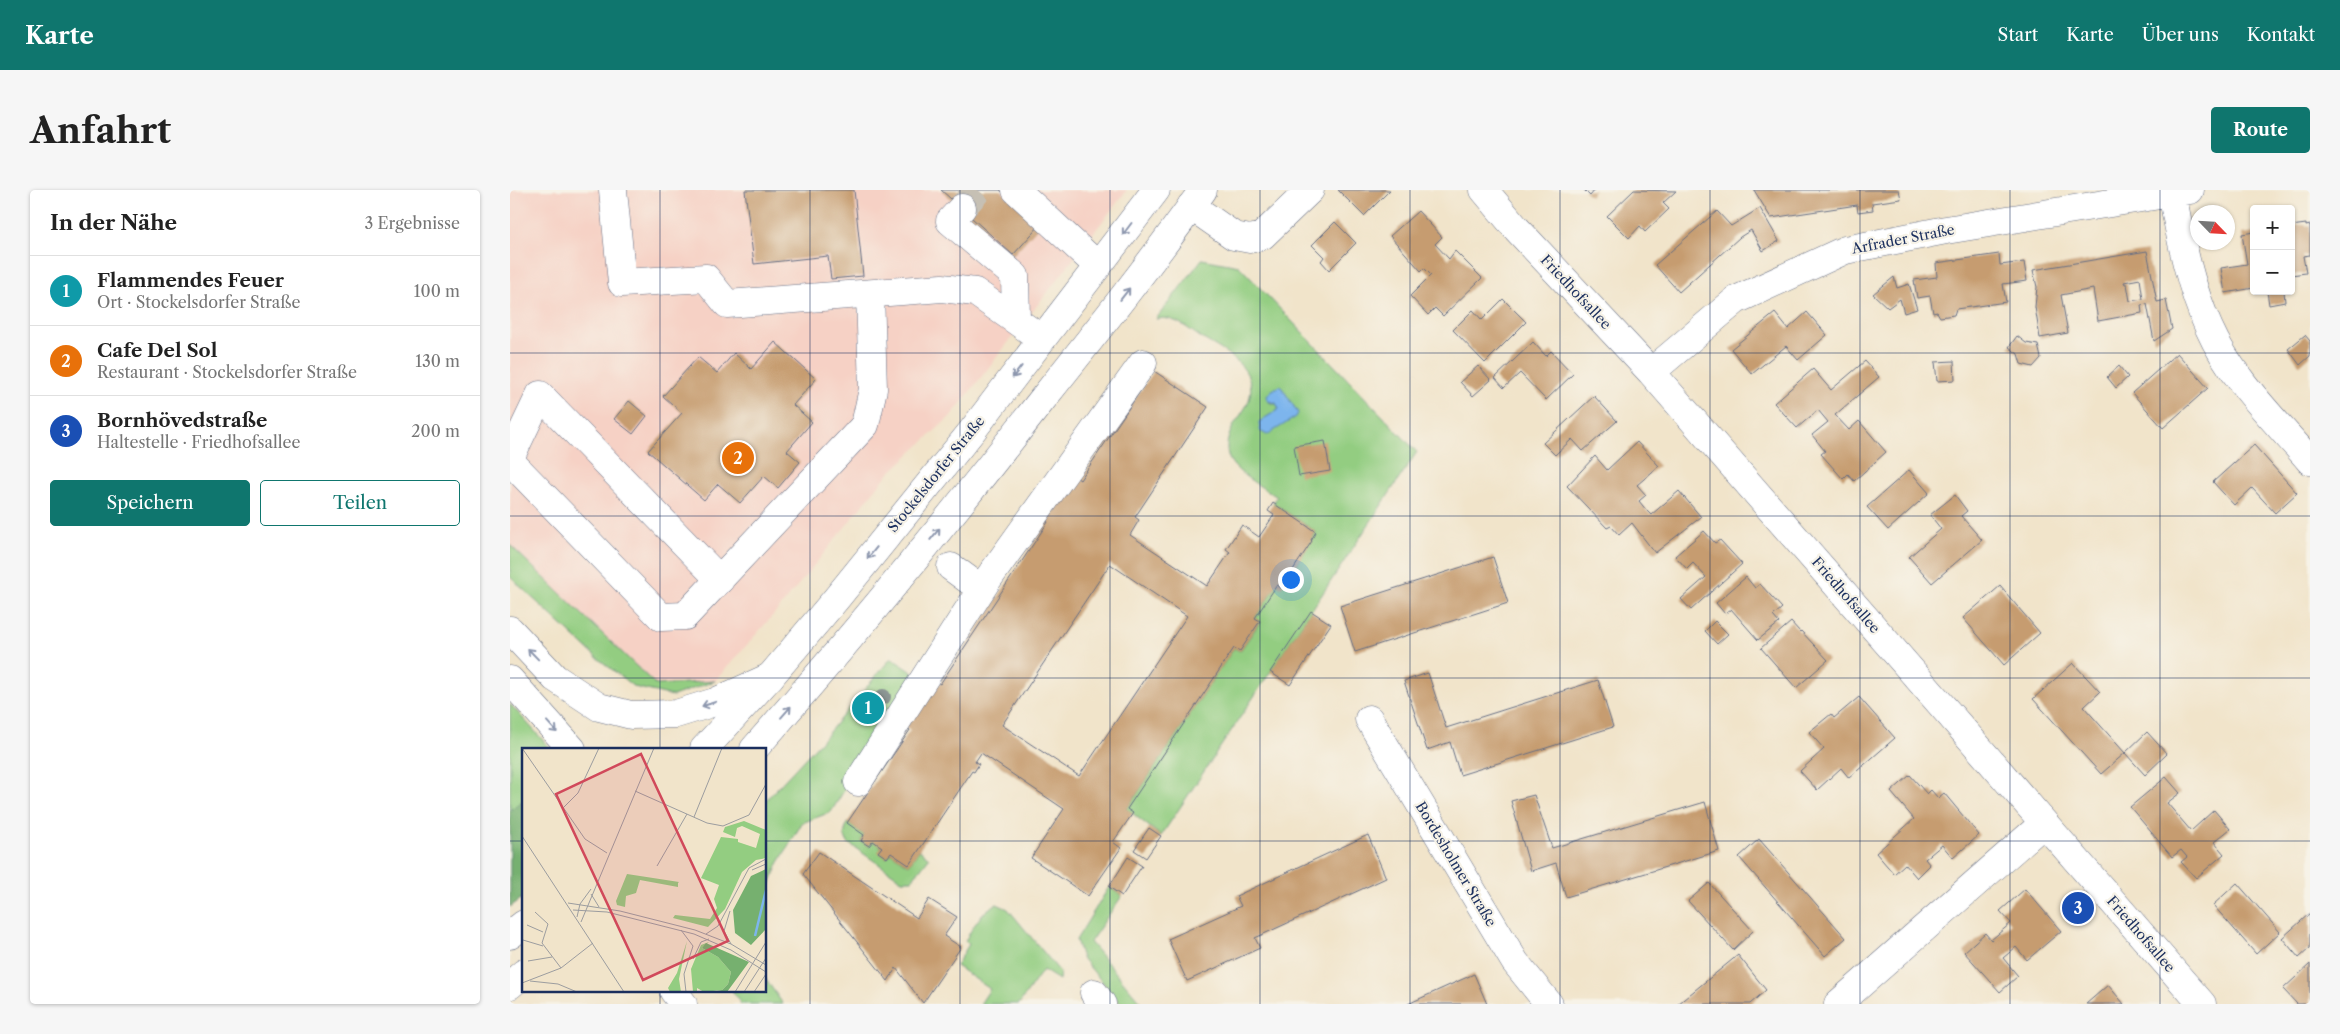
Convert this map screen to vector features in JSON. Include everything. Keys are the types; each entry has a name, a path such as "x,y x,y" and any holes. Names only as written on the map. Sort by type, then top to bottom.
{"main road":[{"path":"613,190 622,283 706,278 726,304 942,288 975,292 1042,339"},
{"path":"1016,190 1098,266"},
{"name":"Stockelsdorfer Straße","path":"705,748 813,627 972,430 1156,190"},
{"path":"755,748 839,652 974,487 1197,198 1234,236 1250,239 1262,236 1310,190"},
{"name":"Friedhofsallee","path":"1485,190 1515,227 1650,372 2202,1004"},
{"path":"2181,192 2188,273 2209,330 2232,367 2260,403 2310,460"},
{"name":"Arfrader Straße","path":"1650,372 1736,300 1845,250 1946,230 2181,192"},
{"path":"962,208 950,221 1015,276 1016,320"},
{"path":"720,580 540,395 510,460 660,617 686,616 720,580 865,426 873,389 870,294"},
{"path":"858,782 981,589 1143,363"},
{"path":"951,566 981,589"},
{"path":"510,630 555,678 599,707 631,715 676,714 715,702 770,677"},
{"path":"510,680 571,748"},
{"name":"Bordesholmer Straße","path":"1369,719 1515,962 1549,1004"},
{"path":"1838,1004 2044,823"},
{"path":"510,935 522,926"},
{"path":"510,985 522,975"},
{"path":"674,992 683,1004"}],"shaded area":[{"path":"510,190 1127,190 951,416 887,475 782,605 715,681 656,685 510,545"}],"green space":[{"path":"1202,259 1239,266 1417,452 1161,836 1127,809 1234,648 1240,651 1260,622 1255,618 1277,585 1298,563 1316,532 1273,503 1277,497 1241,473 1230,461 1227,451 1228,439 1235,423 1248,403 1251,389 1245,370 1230,356 1181,324 1169,319 1156,319","holes":["1279,387 1282,388 1298,413 1259,422 1279,409 1276,403 1270,403 1267,396"]},
{"path":"510,545 656,685 715,681 673,696 634,687 595,656 510,577"},
{"path":"891,658 911,671 914,676 831,812 802,823 778,864 766,894 766,800 824,738"},
{"path":"510,704 550,748 522,748 522,801 510,810"},
{"path":"522,801 522,898 510,907 510,810"},
{"path":"847,823 864,835 861,841 869,846 873,841 882,847 879,852 887,858 891,853 909,865 919,850 929,858 912,880 902,880 848,843 844,835"},
{"path":"1109,887 1122,896 1090,942 1142,1004 1121,1004 1082,958 1076,940"},
{"path":"997,904 1008,909 1060,972 1059,980 1043,970 1019,1004 980,1004 990,989 956,966 969,944 965,941 975,925 987,910"},
{"path":"766,979 783,1004 741,1004 733,992 766,992"}],"water":[{"path":"1279,386 1298,413 1296,417 1267,435 1260,431 1259,422 1279,409 1276,403 1268,401 1267,396"}],"building":[{"path":"745,190 854,190 863,276 831,279 828,256 754,264"},
{"path":"941,190 1000,190 1040,225 1013,255"},
{"path":"1338,190 1390,190 1364,216"},
{"path":"1584,190 1595,190 1590,196"},
{"path":"1634,190 1676,191 1663,203 1669,209 1645,232 1640,226 1629,238 1607,216"},
{"path":"1754,190 1899,190 1901,199 1872,203 1873,210 1858,212 1857,205 1771,218"},
{"path":"1760,208 1779,241 1763,251 1751,230 1740,237 1679,292 1655,265 1717,211 1731,226"},
{"path":"1418,211 1442,237 1435,244 1449,259 1455,251 1482,278 1443,316 1435,308 1428,315 1410,296 1431,275 1424,268 1421,271 1390,236"},
{"path":"1335,222 1356,243 1329,270 1321,261 1324,257 1312,245"},
{"path":"2295,225 2310,225 2310,255 2303,256 2306,273 2295,274 2295,250"},
{"path":"2250,233 2250,289 2225,293 2221,268 2247,264 2242,234"},
{"path":"2147,251 2157,302 2166,300 2172,329 2154,341 2147,304 2141,305 2142,313 2098,321 2093,289 2061,295 2068,333 2040,338 2035,307 2037,287 2033,270","holes":["2140,279 2143,299 2130,301 2127,284 2124,282"]},
{"path":"1999,254 2000,265 2024,262 2027,281 2003,284 2006,302 1956,309 1954,315 1940,317 1937,312 1933,313 1930,296 1917,298 1914,280 1937,277 1936,263"},
{"path":"1894,277 1897,288 1909,284 1917,309 1904,313 1900,299 1888,308 1873,294"},
{"path":"2268,295 2284,295 2285,302 2269,305"},
{"path":"1503,299 1526,322 1485,363 1453,330 1473,310 1482,320"},
{"path":"1807,312 1827,335 1798,360 1786,346 1752,374 1731,349 1775,313 1788,329"},
{"path":"2305,335 2310,341 2310,356 2300,365 2288,349"},
{"path":"2017,336 2026,343 2038,345 2041,358 2033,367 2021,364 2018,354 2009,347"},
{"path":"775,342 816,379 793,405 812,422 787,451 800,462 778,488 764,476 740,503 718,484 704,500 648,451 682,413 663,396 698,357 717,373 734,353 751,369"},
{"path":"1533,342 1546,356 1551,351 1573,374 1546,400 1520,373 1504,388 1495,378"},
{"path":"2177,353 2208,388 2163,428 2132,393"},
{"path":"1865,361 1879,377 1835,415 1849,430 1859,421 1886,452 1854,481 1848,474 1843,479 1821,454 1825,451 1812,435 1828,422 1818,410 1797,428 1774,403 1813,369 1831,390"},
{"path":"1954,361 1955,380 1937,381 1935,362"},
{"path":"1478,366 1491,380 1473,396 1460,382"},
{"path":"2119,366 2128,377 2116,388 2107,377"},
{"path":"1154,371 1208,407 1135,517 1139,520 1130,535 1207,586 1230,552 1226,549 1242,525 1259,537 1274,515 1268,511 1273,503 1316,532 1281,588 1277,585 1255,618 1260,621 1240,651 1234,648 1127,809 1133,813 1113,842 1121,848 1088,896 1031,858 1064,809 981,753 975,762 979,764 974,772 972,771 909,865 891,853 887,858 878,852 882,847 873,841 869,846 861,841 864,835 847,823 910,730 901,724 932,679 940,684 1048,522 1040,516 1069,472 1080,480","holes":["1110,564 1187,616 1079,776 1002,725"]},
{"path":"1594,396 1617,421 1583,451 1572,439 1555,455 1543,443"},
{"path":"629,401 647,416 633,434 614,419"},
{"path":"1325,441 1330,471 1299,476 1294,446"},
{"path":"1637,442 1659,466 1637,485 1646,495 1639,501 1647,511 1651,515 1679,491 1701,517 1655,553 1632,523 1619,535 1611,526 1607,528 1567,486 1595,456 1607,470"},
{"path":"2254,445 2297,493 2275,513 2252,488 2234,505 2213,482"},
{"path":"1909,470 1929,493 1888,530 1867,507"},
{"path":"1955,495 1967,511 1961,516 1982,540 1932,583 1909,557 1941,529 1930,515"},
{"path":"1704,531 1715,543 1720,540 1742,564 1691,610 1681,599 1706,577 1693,563 1687,569 1675,556"},
{"path":"1493,557 1508,603 1355,652 1340,606"},
{"path":"1746,577 1755,588 1760,584 1782,608 1773,616 1779,623 1758,640 1731,609 1725,614 1716,603"},
{"path":"2000,586 2040,633 2004,665 1963,618"},
{"path":"1311,611 1331,624 1290,685 1270,672"},
{"path":"1715,621 1728,634 1717,644 1705,631"},
{"path":"1791,622 1828,660 1796,688 1761,648"},
{"path":"2073,663 2100,692 2084,707 2125,753 2101,774 2033,699"},
{"path":"1428,673 1446,728 1598,680 1613,727 1460,775 1450,742 1427,750 1404,681"},
{"path":"1859,697 1895,738 1849,778 1841,768 1817,790 1800,771 1824,749 1809,732 1831,714 1834,718"},
{"path":"2147,732 2167,754 2145,775 2125,753"},
{"path":"1910,775 1927,794 1931,790 1938,798 1944,793 1979,835 1953,858 1942,845 1925,859 1930,865 1917,878 1905,864 1894,874 1876,853 1914,819 1891,792"},
{"path":"2166,777 2180,793 2167,803 2191,831 2214,810 2230,829 2214,842 2224,854 2196,878 2181,862 2187,857 2181,850 2172,857 2130,807"},
{"path":"1534,795 1552,848 1705,802 1719,851 1566,897 1556,863 1531,871 1511,801"},
{"path":"1149,828 1161,836 1146,858 1134,850"},
{"path":"1368,835 1386,878 1255,938 1260,948 1187,981 1168,939 1241,906 1236,896"},
{"path":"1759,839 1846,938 1825,956 1739,857"},
{"path":"819,852 917,918 929,899 957,917 944,936 961,947 923,1003 896,968 888,981 803,874"},
{"path":"1128,857 1142,866 1122,896 1109,887"},
{"path":"1709,883 1753,931 1733,950 1688,901"},
{"path":"2237,883 2280,932 2256,954 2213,905"},
{"path":"2025,889 2061,931 2027,960 2016,947 2003,958 2018,976 2000,992 1964,952 1985,933 1991,940 2011,923 2000,911"},
{"path":"2310,913 2310,948 2299,958 2282,938"},
{"path":"1738,955 1766,990 1750,1004 1678,1004"},
{"path":"2310,964 2310,1004 2297,1004 2283,989"},
{"path":"1474,974 1487,1004 1408,1004"},
{"path":"2108,985 2124,1004 2086,1004"}],"tunnel":[{"path":"962,208 978,190"}],"place":[{"name":"Cafe Del Sol","path":"738,458"},
{"name":"Flammendes Feuer","path":"868,708"},
{"name":"Bornhövedstraße","path":"2078,908"}]}
